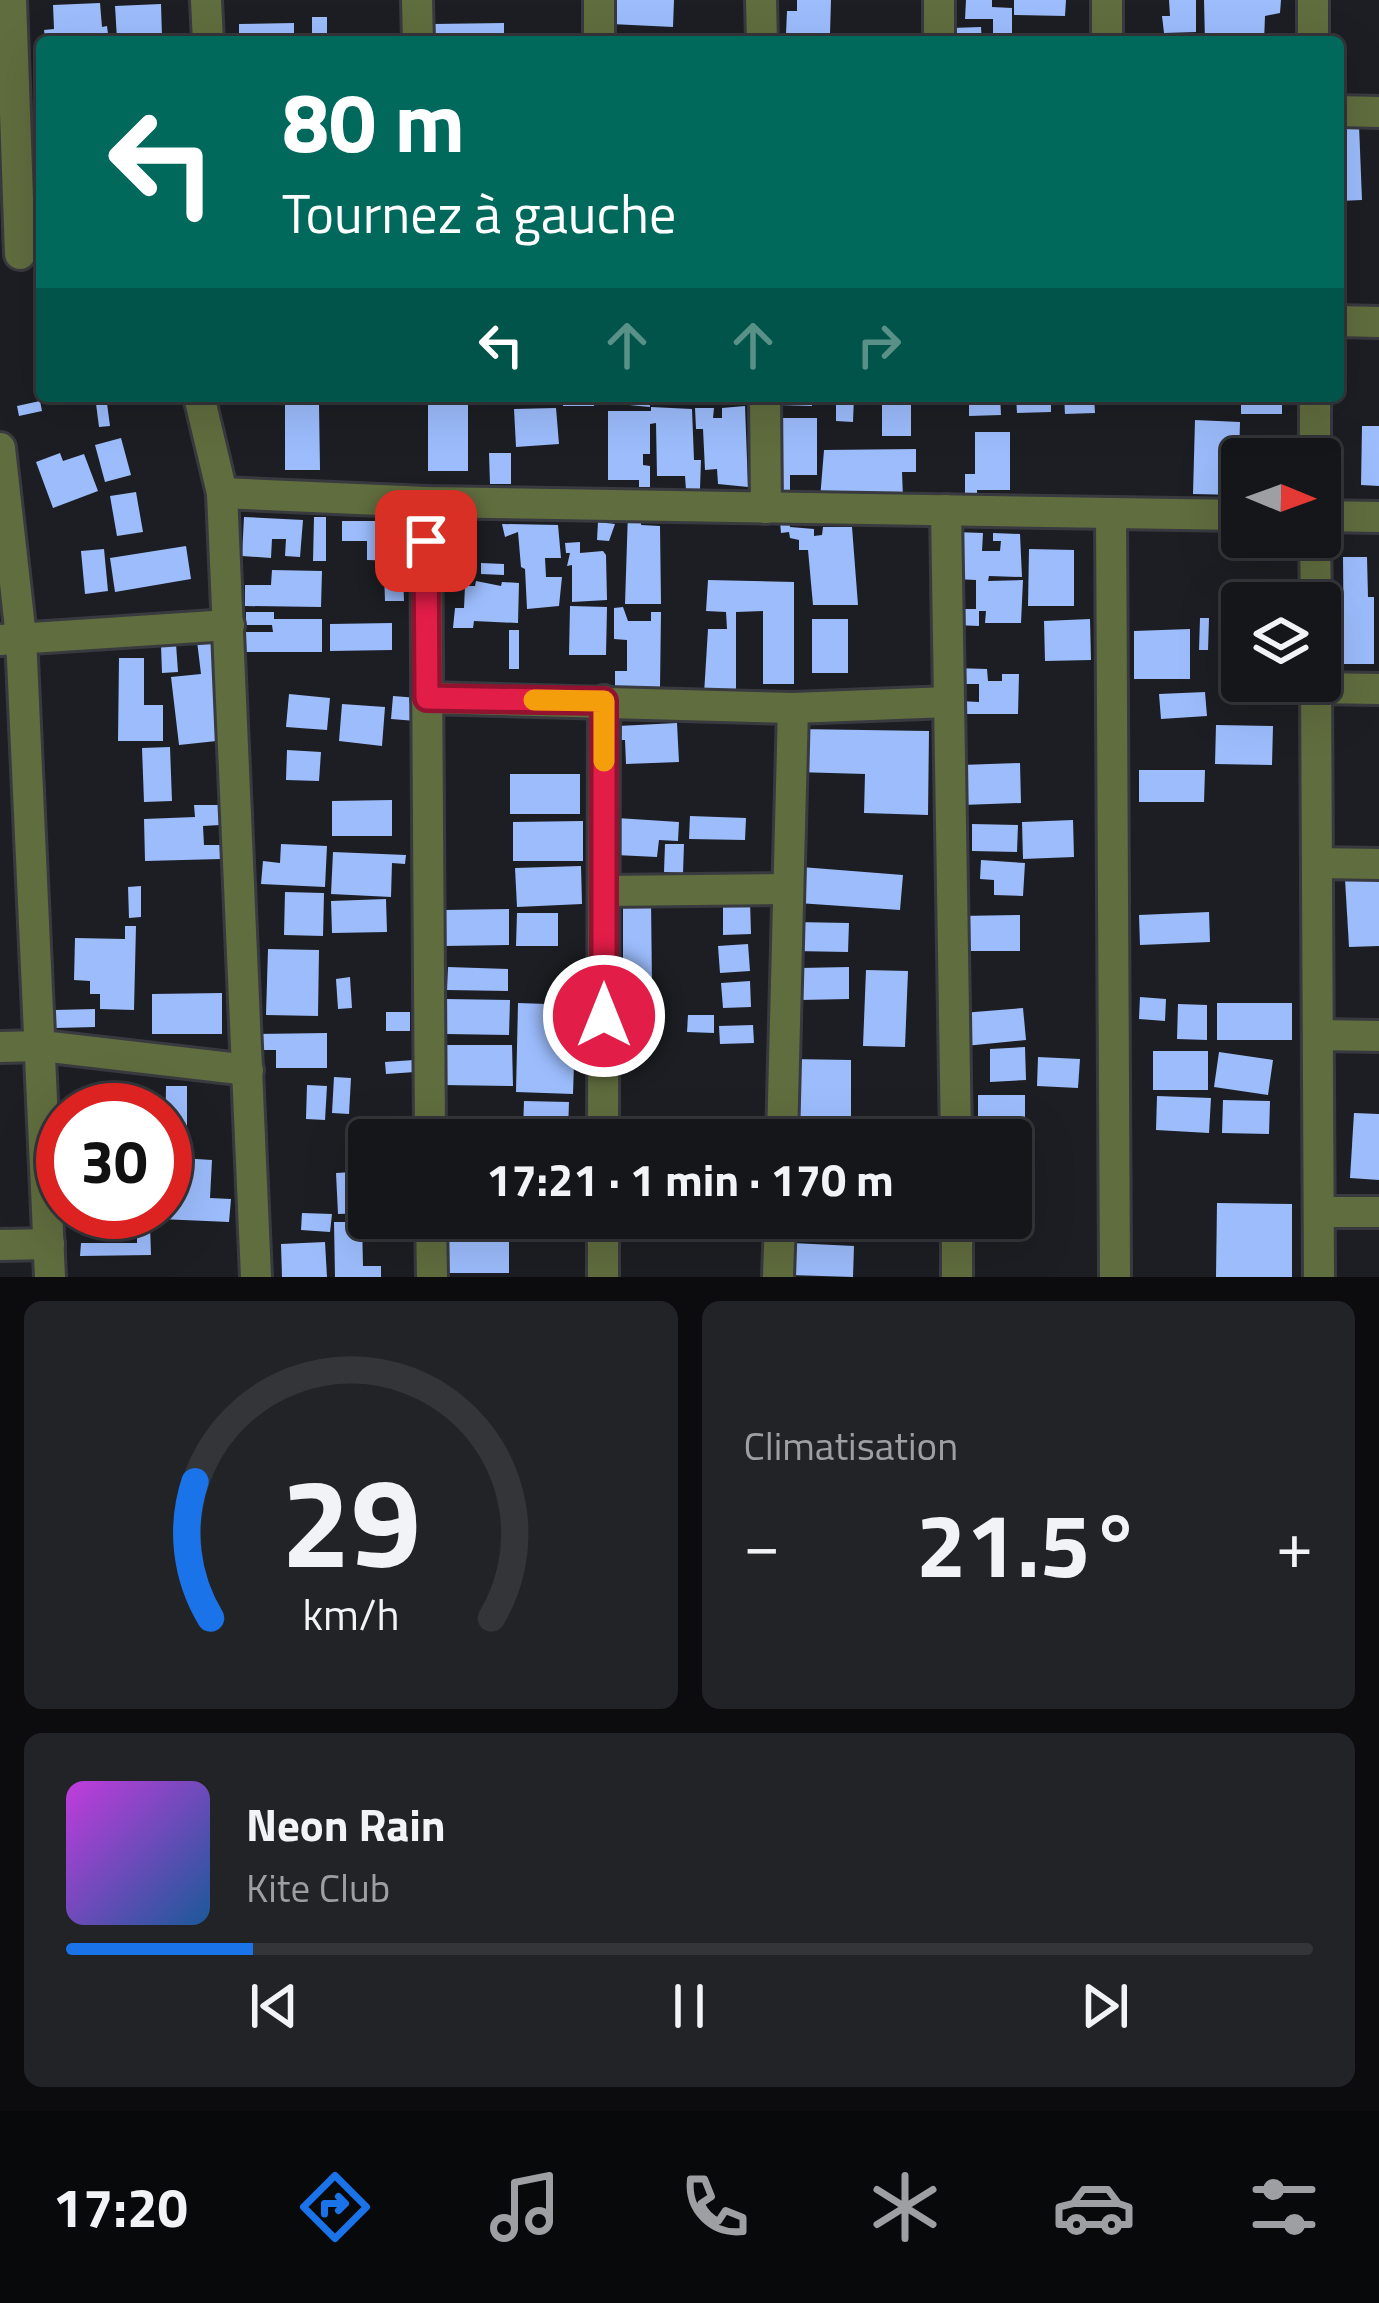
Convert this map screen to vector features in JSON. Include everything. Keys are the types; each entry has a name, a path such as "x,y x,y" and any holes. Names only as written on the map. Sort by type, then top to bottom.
{"street":[{"path":"11,0 21,254"},
{"path":"206,0 208,36"},
{"path":"418,0 418,36"},
{"path":"599,0 599,36"},
{"path":"761,0 762,36"},
{"path":"939,0 939,36"},
{"path":"1106,36 1107,0"},
{"path":"1313,0 1313,36"},
{"path":"1344,111 1379,112"},
{"path":"1344,321 1379,322"},
{"path":"200,402 222,493 256,1277"},
{"path":"765,402 766,508"},
{"path":"1315,402 1315,438"},
{"path":"0,448 42,1046 50,1277"},
{"path":"222,493 426,502 1221,515"},
{"path":"426,502 430,1119"},
{"path":"946,510 956,1119"},
{"path":"1111,513 1115,1277"},
{"path":"1341,516 1379,517"},
{"path":"10,638 229,625"},
{"path":"1341,687 1379,689"},
{"path":"427,698 793,708 949,702"},
{"path":"603,1119 604,701"},
{"path":"1316,702 1319,1277"},
{"path":"783,1119 793,708"},
{"path":"1317,863 1379,863"},
{"path":"604,891 788,889"},
{"path":"1318,1035 1379,1036"},
{"path":"0,1047 42,1046 248,1070"},
{"path":"1319,1212 1379,1212"},
{"path":"431,1239 431,1277"},
{"path":"603,1239 603,1277"},
{"path":"778,1277 779,1239"},
{"path":"957,1239 958,1277"},
{"path":"0,1245 49,1244"}],"building":[{"path":"612,0 674,0 673,27 611,24"},
{"path":"797,0 831,0 830,34 786,34 787,11 797,11"},
{"path":"966,0 992,0 992,7 1012,8 1012,35 993,35 993,19 965,19"},
{"path":"1014,0 1066,0 1065,16 1014,15"},
{"path":"1169,0 1196,0 1196,32 1164,33 1162,16 1170,16"},
{"path":"1204,0 1281,0 1280,13 1265,16 1264,36 1205,36"},
{"path":"100,3 102,27 107,26 108,34 45,36 44,30 54,29 53,5"},
{"path":"161,4 162,36 117,36 115,6"},
{"path":"312,17 327,17 327,36 312,36"},
{"path":"294,23 294,36 239,36 239,24"},
{"path":"504,23 504,36 434,36 433,24"},
{"path":"981,27 982,36 952,36 951,28"},
{"path":"1359,125 1362,200 1344,201 1344,126"},
{"path":"40,402 42,411 19,416 17,406"},
{"path":"96,402 107,402 110,426 99,427"},
{"path":"428,402 468,402 468,471 428,471"},
{"path":"563,402 594,402 594,406 563,406"},
{"path":"650,402 650,407 608,403"},
{"path":"778,402 812,402 812,406"},
{"path":"836,402 854,402 853,422 836,421"},
{"path":"882,402 911,402 911,436 882,436"},
{"path":"969,402 1000,402 1001,415 969,416"},
{"path":"1016,402 1051,402 1051,412 1017,413"},
{"path":"1064,402 1094,402 1095,413 1065,414"},
{"path":"1241,402 1282,402 1282,414 1241,414"},
{"path":"285,404 319,404 320,470 285,470"},
{"path":"745,406 748,487 718,484 717,469 705,470 703,429 696,429 695,408 714,408 713,418 722,418 722,408"},
{"path":"651,407 692,409 694,460 701,460 700,489 686,490 685,476 657,476 656,423 650,424 650,454 643,454 643,465 650,466 650,487 639,487 639,480 608,480 608,411 651,411"},
{"path":"556,408 559,444 516,447 514,409"},
{"path":"779,418 817,418 817,475 790,475 790,495 778,495"},
{"path":"1195,420 1240,422 1240,438 1221,438 1221,495 1193,494"},
{"path":"1362,426 1379,426 1379,486 1361,485"},
{"path":"975,432 1010,432 1010,490 977,490 977,499 965,500 965,474 975,474"},
{"path":"121,438 131,475 105,482 95,445"},
{"path":"916,449 916,472 902,472 903,498 842,494 820,499 824,450"},
{"path":"60,453 63,461 84,454 98,491 53,508 36,462"},
{"path":"489,453 511,453 511,484 490,484"},
{"path":"136,492 143,532 117,536 110,496"},
{"path":"454,508 473,509 475,547 452,546"},
{"path":"628,512 642,513 641,525 660,526 661,604 625,604"},
{"path":"244,517 303,520 300,557 285,556 286,539 272,539 271,558 242,556"},
{"path":"314,517 326,517 326,561 313,561"},
{"path":"342,521 381,521 381,544 404,544 404,561 367,560 367,541 342,541"},
{"path":"789,521 790,527 814,529 814,536 822,535 823,527 852,527 858,605 813,605 808,550 799,550 799,540 790,538 789,532 781,533 780,522"},
{"path":"598,522 615,524 609,541 597,540"},
{"path":"502,524 558,525 561,558 545,558 546,577 562,577 559,606 527,609 518,532 505,537"},
{"path":"955,532 983,533 982,551 1000,551 1001,541 993,541 993,533 1020,534 1022,577 989,576 988,581 1023,580 1021,623 985,623 986,611 979,611 979,626 955,625 956,609 976,609 976,580 955,579"},
{"path":"580,542 580,553 603,551 606,555 607,600 572,602 572,565 567,566 570,553 565,543"},
{"path":"186,546 191,579 115,592 110,558"},
{"path":"104,549 108,591 85,594 81,551"},
{"path":"1029,549 1074,550 1074,606 1028,606"},
{"path":"1343,557 1367,557 1368,597 1374,597 1374,664 1344,664"},
{"path":"481,563 504,564 504,575 481,574"},
{"path":"272,570 322,571 321,607 245,606 245,585 271,585"},
{"path":"384,571 403,571 404,601 385,601"},
{"path":"708,580 794,582 794,684 763,684 763,611 736,612 736,694 704,694 708,629 727,629 726,612 706,611"},
{"path":"476,581 501,586 502,582 519,583 518,623 474,621 473,628 453,628 455,608 464,608 465,586 475,586"},
{"path":"570,606 607,607 606,655 569,655"},
{"path":"623,607 628,621 651,621 651,612 661,612 660,688 615,688 615,671 627,671 627,640 614,639 614,608"},
{"path":"246,612 274,612 274,619 322,619 322,652 245,652 245,632 273,632 272,625 246,625"},
{"path":"1200,618 1209,618 1208,650 1199,650"},
{"path":"812,619 848,619 848,673 812,673"},
{"path":"1090,619 1091,660 1045,661 1044,621"},
{"path":"392,623 392,650 330,651 330,624"},
{"path":"1190,629 1190,679 1134,679 1134,631"},
{"path":"509,630 519,630 519,669 509,669"},
{"path":"215,640 226,740 179,745 171,677 201,674 197,641"},
{"path":"176,644 178,672 162,673 161,645"},
{"path":"119,658 144,658 144,705 163,705 163,741 118,741"},
{"path":"955,668 987,669 988,681 1002,681 1002,674 1019,674 1018,714 959,714 959,701 979,702 979,684 955,684"},
{"path":"1205,692 1207,716 1161,719 1159,694"},
{"path":"289,694 330,698 327,730 286,727"},
{"path":"393,696 418,698 416,721 391,719"},
{"path":"342,704 385,707 382,746 339,741"},
{"path":"677,723 679,762 626,764 625,740 619,740 618,726"},
{"path":"1216,725 1273,726 1272,765 1215,764"},
{"path":"797,729 929,731 928,815 864,813 865,774 796,772"},
{"path":"170,747 172,801 144,802 142,748"},
{"path":"287,750 321,752 319,781 286,780"},
{"path":"1020,763 1021,803 962,805 961,765"},
{"path":"1139,770 1205,770 1204,802 1139,802"},
{"path":"510,774 580,774 580,814 510,814"},
{"path":"392,800 392,836 332,836 332,801"},
{"path":"194,805 220,805 220,825 203,826 204,845 221,845 221,859 145,861 144,819 195,817"},
{"path":"690,816 746,818 745,840 689,839"},
{"path":"617,818 679,822 678,841 659,840 657,857 616,855"},
{"path":"1073,820 1074,857 1023,859 1022,822"},
{"path":"583,821 583,861 513,861 513,822"},
{"path":"972,824 1018,825 1017,852 972,851"},
{"path":"281,844 327,846 325,887 261,884 263,861 280,863"},
{"path":"665,844 684,844 683,873 664,872"},
{"path":"333,852 406,855 405,864 392,863 391,897 331,894"},
{"path":"981,860 1025,863 1023,896 994,895 994,880 980,879"},
{"path":"581,866 582,904 517,907 515,868"},
{"path":"801,867 903,875 900,910 798,903"},
{"path":"1379,877 1379,946 1349,947 1345,879"},
{"path":"141,886 141,917 129,918 128,887"},
{"path":"285,892 324,893 323,936 284,935"},
{"path":"386,899 387,932 332,933 331,901"},
{"path":"623,900 651,900 652,987 623,987"},
{"path":"723,902 750,902 751,934 723,935"},
{"path":"509,909 509,945 444,946 444,910"},
{"path":"1209,912 1210,942 1140,945 1139,915"},
{"path":"517,913 558,913 558,946 516,946"},
{"path":"1020,915 1020,951 969,951 968,934 959,934 959,916"},
{"path":"795,922 849,923 848,952 794,951"},
{"path":"125,926 136,926 134,1010 100,1009 100,994 90,994 90,981 74,980 75,938 125,939"},
{"path":"748,944 750,971 720,973 718,946"},
{"path":"268,949 319,950 318,1016 266,1015"},
{"path":"448,967 508,969 508,991 447,990"},
{"path":"849,967 849,999 800,1000 800,968"},
{"path":"866,970 908,971 905,1047 863,1046"},
{"path":"350,977 352,1008 338,1009 336,979"},
{"path":"750,981 751,1007 723,1008 721,983"},
{"path":"222,993 222,1034 152,1034 152,994"},
{"path":"1140,997 1166,999 1165,1021 1139,1019"},
{"path":"446,999 510,1000 509,1035 446,1034"},
{"path":"518,1003 576,1005 573,1094 516,1092"},
{"path":"1217,1003 1292,1003 1292,1040 1217,1040"},
{"path":"1178,1004 1207,1005 1207,1040 1177,1039"},
{"path":"1023,1008 1026,1040 965,1046 962,1013"},
{"path":"95,1009 95,1027 56,1028 55,1010"},
{"path":"386,1012 410,1012 410,1031 386,1031"},
{"path":"688,1015 714,1015 714,1033 687,1032"},
{"path":"753,1025 754,1043 720,1044 719,1026"},
{"path":"327,1033 327,1068 276,1068 276,1050 256,1050 256,1034"},
{"path":"443,1045 512,1045 513,1086 443,1085"},
{"path":"1025,1047 1026,1080 990,1082 990,1049"},
{"path":"1153,1051 1208,1051 1208,1090 1153,1090"},
{"path":"1219,1052 1273,1060 1268,1095 1214,1087"},
{"path":"1038,1057 1080,1059 1078,1088 1037,1086"},
{"path":"790,1059 851,1060 851,1119 790,1119"},
{"path":"414,1060 415,1072 386,1074 385,1062"},
{"path":"334,1077 351,1078 349,1114 332,1113"},
{"path":"307,1085 327,1086 325,1120 306,1119"},
{"path":"978,1095 1025,1095 1025,1119 978,1119"},
{"path":"1157,1096 1211,1098 1209,1133 1156,1130"},
{"path":"1223,1100 1270,1101 1269,1134 1222,1133"},
{"path":"524,1101 569,1102 568,1119 523,1119"},
{"path":"1354,1113 1379,1114 1379,1180 1350,1178"},
{"path":"192,1159 212,1160 210,1198 231,1199 229,1222 192,1220"},
{"path":"348,1172 348,1214 338,1214 336,1173"},
{"path":"1217,1203 1292,1204 1292,1277 1216,1277"},
{"path":"302,1213 332,1214 330,1232 301,1230"},
{"path":"334,1222 348,1222 348,1239 362,1239 363,1266 381,1266 381,1277 335,1277"},
{"path":"137,1239 150,1239 151,1255 80,1256 81,1243 137,1243"},
{"path":"447,1239 509,1239 509,1273 447,1273"},
{"path":"325,1242 327,1277 282,1277 281,1244"},
{"path":"792,1243 854,1246 853,1277 790,1275"}],"slow traffic":[{"path":"534,700 604,701 604,761"}],"route":[{"path":"426,541 427,698 604,701 604,1016"}]}
